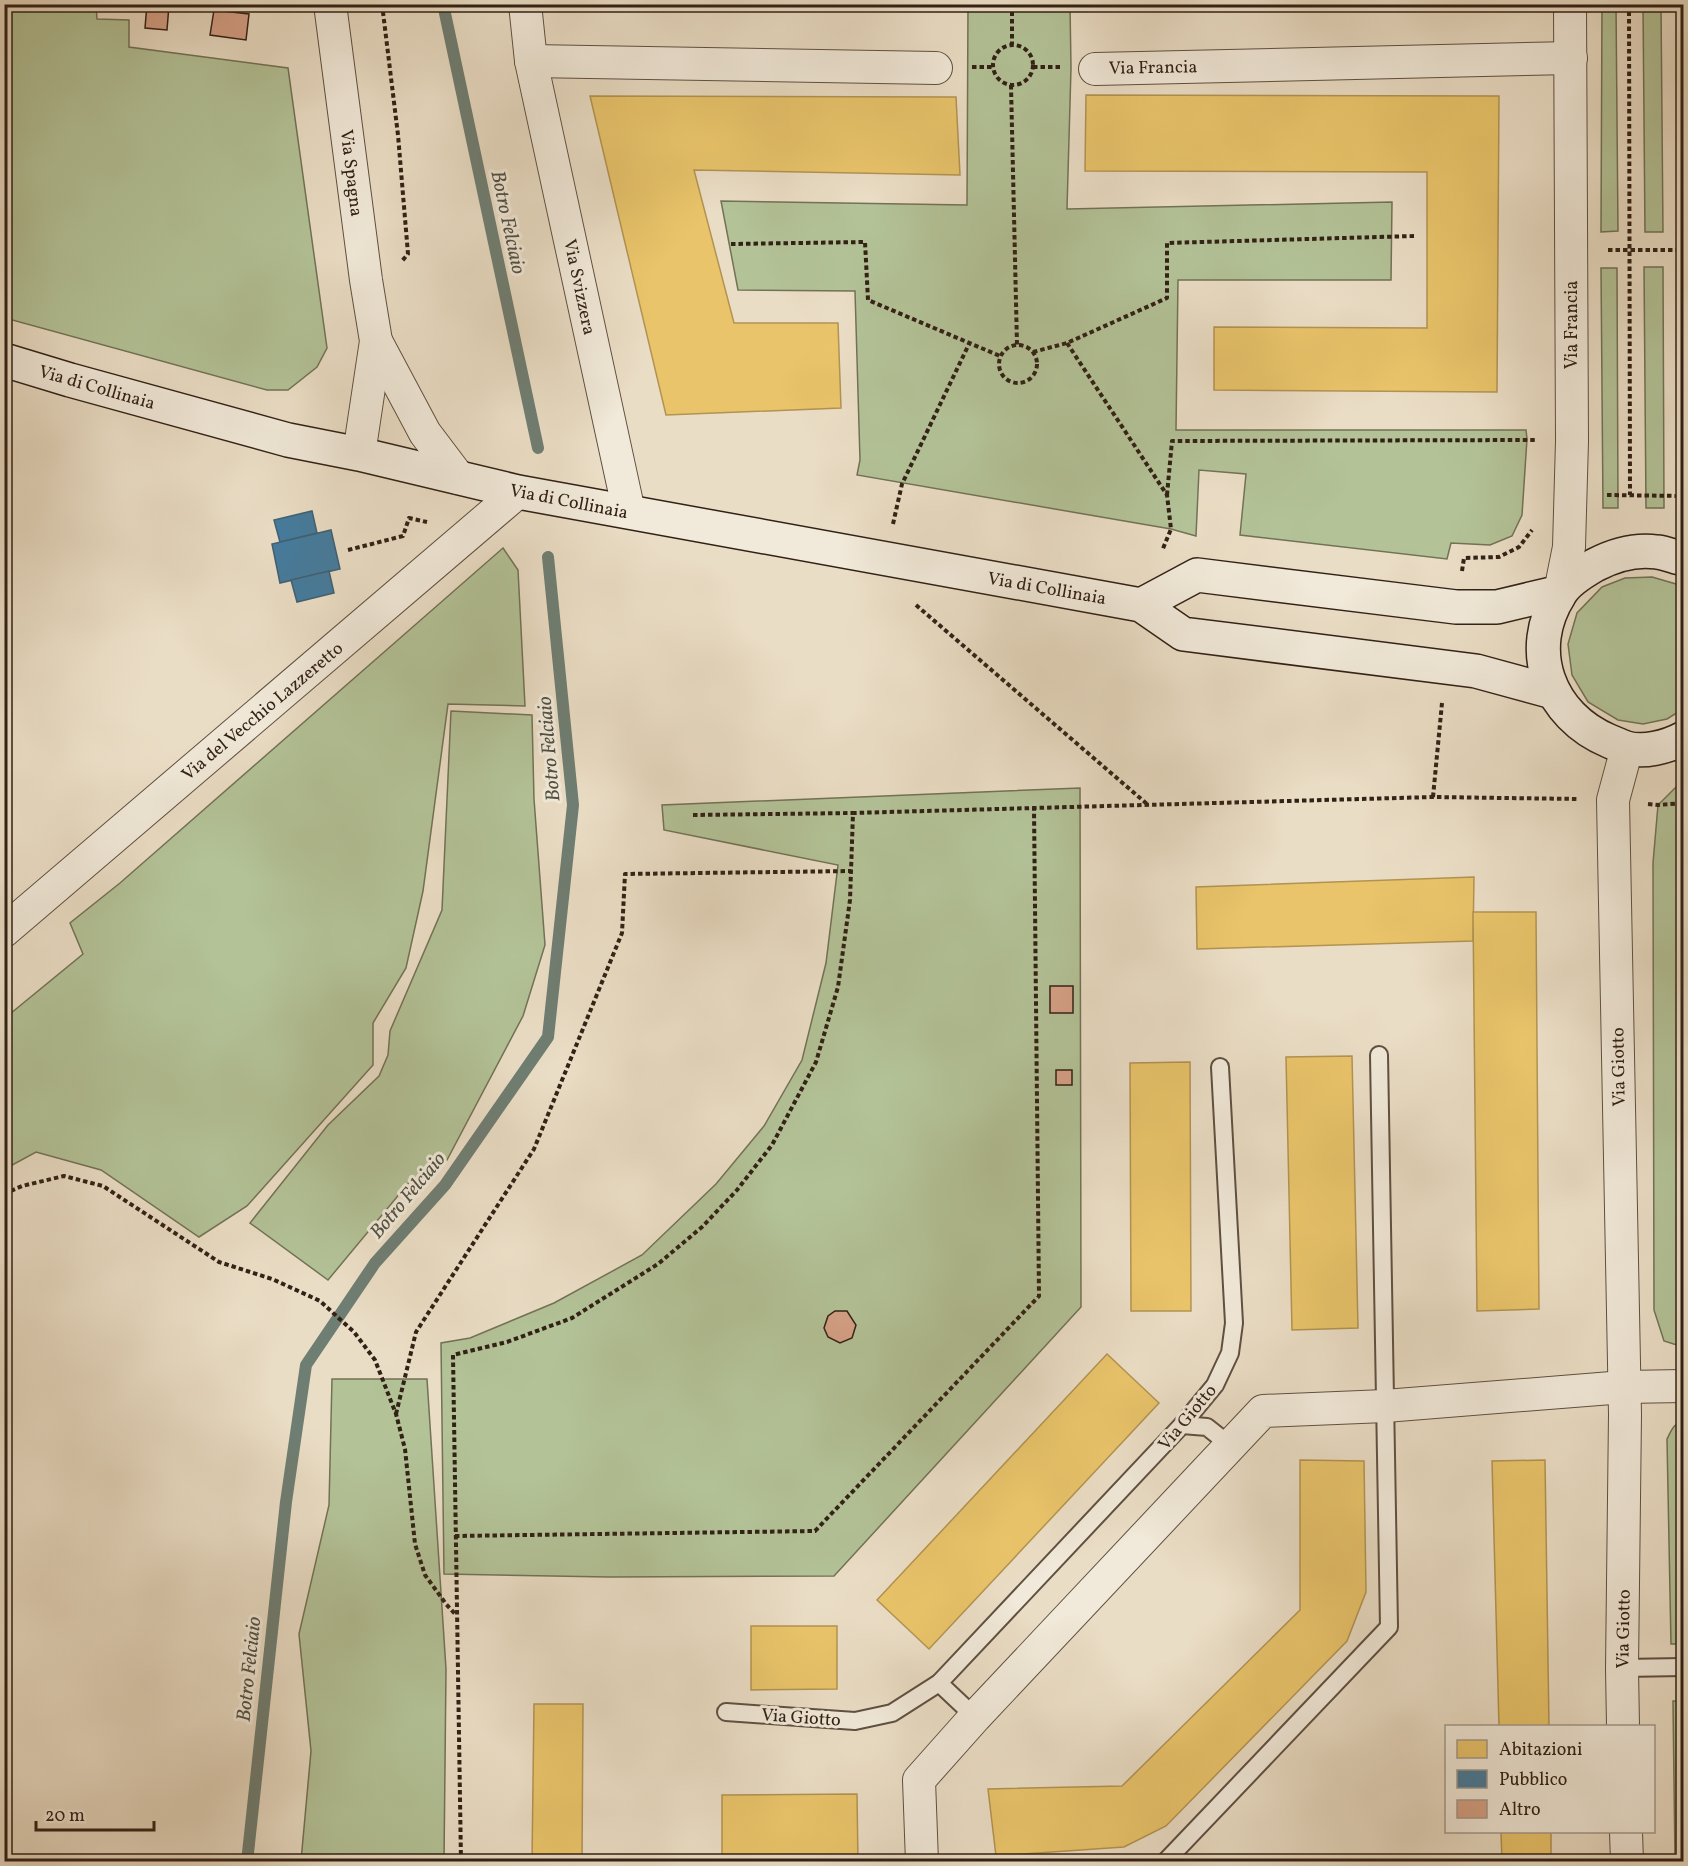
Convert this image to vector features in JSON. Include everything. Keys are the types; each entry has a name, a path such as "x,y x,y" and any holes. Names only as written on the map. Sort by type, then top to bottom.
{"street":[{"name":"Via Spagna","path":"330,4 376,340 359,454"},
{"name":"Via Svizzera","path":"525,4 531,61 629,512"},
{"name":"Via Francia","path":"1560,592 1569,548 1572,441 1570,4"},
{"name":"Via Francia","path":"1083,68 1571,58"},
{"path":"531,61 936,68"},
{"name":"Via Spagna","path":"376,340 425,433 459,478"},
{"name":"Via di Collinaia","path":"4,360 288,440 359,454 519,492 1141,605 1183,634 1476,672 1553,692"},
{"name":"Via del Vecchio Lazzeretto","path":"4,931 519,492"},
{"path":"1683,559 1658,552 1631,552 1605,560 1581,574 1560,592 1547,619 1543,644 1544,668 1553,692 1570,716 1595,735 1627,748 1647,749 1669,745 1683,738"},
{"path":"1141,605 1197,575 1456,607 1497,607 1560,592"},
{"name":"Via Giotto","path":"1623,1725 1625,1469 1613,800 1627,748"},
{"path":"921,1862 919,1780 975,1717 1263,1411 1385,1406 1624,1387 1683,1386"},
{"path":"1626,1833 1627,1862"}],"lane":[{"path":"1165,1862 1389,1628 1379,1055"},
{"name":"Via Giotto","path":"726,1712 855,1721 892,1713 939,1683 1182,1425 1215,1385 1230,1353 1234,1323 1220,1067"},
{"path":"1182,1425 1207,1427 1231,1446"},
{"path":"1622,1668 1683,1667"},
{"path":"939,1683 975,1717"}],"path":[{"path":"366,280 394,270 408,254 398,135 382,4"},
{"path":"1012,4 1012,44"},
{"path":"1629,4 1630,495"},
{"path":"1012,44 1025,48 1030,54 1033,67 1028,78 1011,85 998,80 994,74 993,61 999,49 1012,44"},
{"path":"969,68 993,67"},
{"path":"1033,67 1083,68"},
{"path":"1011,85 1017,345"},
{"path":"1034,352 1067,343 1167,298 1167,243 1414,236"},
{"path":"731,244 865,242 868,300 1000,356"},
{"path":"1601,250 1683,249"},
{"path":"1067,343 1167,495"},
{"path":"902,484 969,344"},
{"path":"1017,345 1034,352 1037,370 1030,380 1024,383 1011,382 1002,374 999,368 1000,356 1007,348 1017,345"},
{"path":"1171,529 1167,495 1172,441 1527,439"},
{"path":"1603,495 1683,496"},
{"path":"348,550 403,536 409,519 428,522"},
{"path":"1464,558 1499,557 1519,547 1537,523"},
{"path":"916,605 1148,805"},
{"path":"1433,797 1443,694"},
{"path":"693,815 853,813 1433,797 1613,800"},
{"path":"455,1536 815,1531 1039,1296 1034,808"},
{"path":"461,1862 453,1355 507,1342 572,1318 658,1264 702,1227 737,1190 771,1145 816,1062 838,987 850,900 853,813"},
{"path":"396,1414 416,1332 534,1149 621,933 625,874 851,871"},
{"path":"4,1194 22,1186 64,1176 103,1186 219,1262 272,1279 320,1301 354,1332 375,1360 396,1414 405,1449 415,1544 425,1575 456,1616"}],"green space":[{"path":"4,5 96,5 97,19 129,20 129,47 288,68 327,348 317,367 288,390 267,390 5,318"},
{"path":"968,5 1070,5 1071,68 1067,209 1392,202 1391,280 1178,280 1176,430 1526,430 1522,515 1512,536 1490,545 1451,543 1447,559 1240,535 1246,474 1199,470 1196,536 1171,529 857,475 860,460 855,291 738,290 721,201 967,205"},
{"path":"1602,5 1616,5 1618,231 1601,232"},
{"path":"1643,5 1661,5 1663,232 1645,232"},
{"path":"1644,267 1663,267 1664,508 1646,508"},
{"path":"1601,268 1617,268 1618,508 1603,508"},
{"path":"503,548 518,570 525,706 448,704 423,891 406,968 373,1023 373,1065 247,1206 199,1237 101,1170 36,1152 5,1169 5,1018 83,954 70,923 120,883"},
{"path":"1652,577 1676,584 1683,590 1683,709 1667,719 1643,724 1618,720 1588,702 1572,675 1568,644 1577,613 1602,587 1625,578"},
{"path":"451,711 532,715 534,799 545,945 523,1016 447,1160 411,1180 328,1280 250,1223 328,1125 379,1076 388,1055 390,1031 442,910"},
{"path":"1683,780 1683,1347 1664,1341 1654,1310 1653,863 1658,805"},
{"path":"1080,788 1081,1307 834,1576 609,1577 444,1574 441,1343 470,1338 554,1303 642,1255 716,1184 764,1126 802,1060 826,963 838,865 664,830 662,805"},
{"path":"332,1379 427,1379 446,1669 444,1861 301,1861 311,1751 299,1634 329,1505"},
{"path":"1683,1421 1683,1644 1671,1644 1667,1439 1675,1425"},
{"path":"1673,1701 1683,1701 1683,1861 1675,1861"}],"building: Abitazioni":[{"path":"639,4 959,4 959,8"},
{"path":"1086,95 1499,96 1497,392 1214,390 1214,327 1427,328 1427,172 1085,171"},
{"path":"590,96 956,97 960,175 694,170 734,323 838,323 841,408 666,415"},
{"path":"1474,877 1473,941 1197,949 1196,887"},
{"path":"1473,912 1536,912 1539,1309 1477,1311"},
{"path":"1352,1056 1358,1328 1292,1330 1286,1057"},
{"path":"1190,1062 1191,1311 1131,1311 1130,1063"},
{"path":"1107,1354 1159,1403 929,1649 877,1600"},
{"path":"1300,1460 1364,1461 1366,1592 1347,1641 1166,1826 1124,1847 996,1856 988,1789 1122,1786 1300,1610"},
{"path":"1545,1460 1549,1725 1499,1725 1492,1461"},
{"path":"751,1626 837,1626 837,1689 751,1690"},
{"path":"534,1704 583,1704 582,1862 532,1862"},
{"path":"857,1794 858,1862 722,1862 722,1795"},
{"path":"1501,1833 1551,1833 1551,1862 1502,1862"}],"building: Pubblico":[{"path":"312,511 317,533 280,542 274,520"},
{"path":"331,530 340,569 280,583 272,544"},
{"path":"329,571 334,593 297,602 291,580"}],"building: Altro":[{"path":"147,4 169,5 167,30 145,28"},
{"path":"214,10 249,14 246,40 210,35"},
{"path":"1050,986 1073,986 1073,1013 1050,1013"},
{"path":"1056,1070 1072,1070 1072,1085 1056,1085"},
{"path":"835,1311 847,1311 856,1325 852,1338 840,1343 828,1337 824,1328 828,1316"}],"waterway":[{"name":"Botro Felciaio","path":"443,4 538,448"},
{"name":"Botro Felciaio","path":"247,1862 286,1502 306,1365 375,1263 445,1185 548,1037 573,805 548,557"}]}
